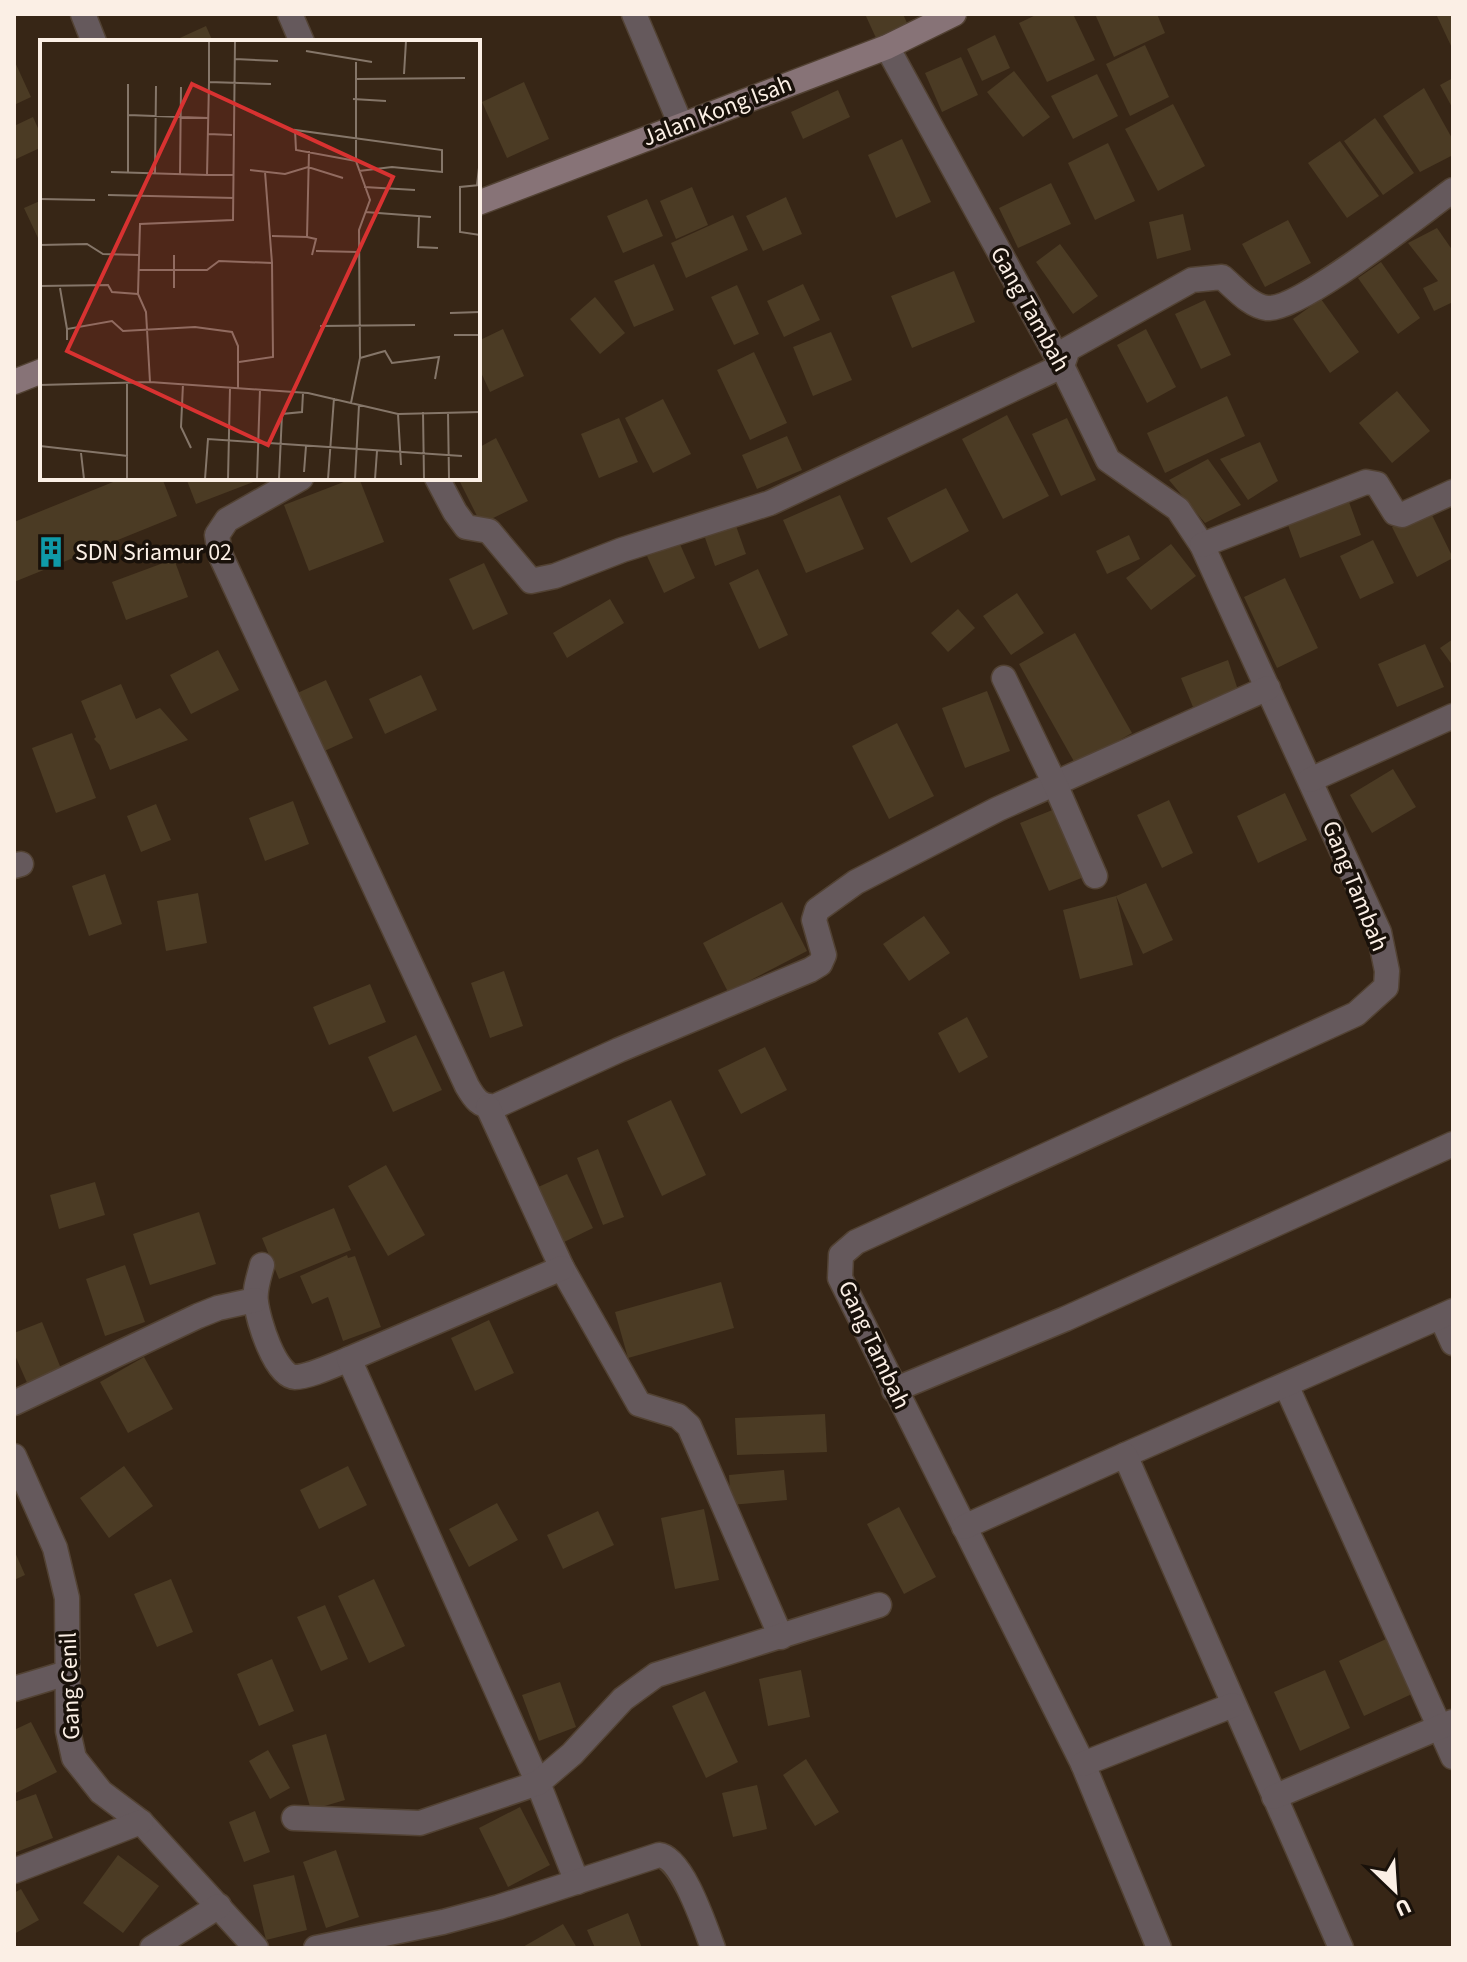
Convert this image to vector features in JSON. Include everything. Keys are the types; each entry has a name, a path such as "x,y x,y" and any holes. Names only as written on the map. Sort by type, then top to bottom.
{"street":[{"path":"83,14 93,40"},
{"path":"290,14 301,40"},
{"path":"634,14 681,125"},
{"name":"Jalan Kong Isah","path":"480,202 887,47 954,14"},
{"name":"Gang Tambah","path":"887,47 1062,366 1108,460 1178,509 1202,545 1379,932 1387,971 1386,987 1356,1014 856,1242 841,1255 840,1278 1083,1764 1159,1948"},
{"path":"438,480 466,527 489,531 531,581 555,576 622,550 770,503 1062,366 1068,349 1192,280 1222,277 1257,307 1271,309 1284,306 1325,282 1453,190"},
{"path":"14,382 40,372"},
{"path":"297,480 227,520 217,535 220,554 467,1086 474,1098 488,1107 562,1268 639,1404 678,1416 689,1426 781,1637"},
{"path":"1202,545 1366,482 1377,484 1395,513 1402,515 1453,492"},
{"path":"1004,678 1095,876"},
{"path":"488,1107 810,970 820,964 824,955 814,920 817,910 856,882 998,809 1268,688"},
{"path":"1310,780 1453,716"},
{"path":"894,1390 1065,1319 1453,1144"},
{"path":"262,1265 255,1300 259,1320 284,1373 298,1377 349,1359 562,1268"},
{"path":"14,1403 198,1316 255,1300"},
{"path":"964,1527 1447,1314 1453,1343"},
{"path":"349,1359 538,1783 577,1882"},
{"path":"1286,1385 1446,1724 1453,1757"},
{"path":"1125,1455 1341,1948"},
{"name":"Gang Cenil","path":"14,1456 55,1548 67,1598 68,1731 74,1758 101,1792 141,1822 256,1948"},
{"path":"294,1818 420,1823 538,1783 572,1754 623,1699 656,1675 879,1605"},
{"path":"14,1689 67,1673"},
{"path":"1083,1764 1233,1705"},
{"path":"1274,1797 1446,1724"},
{"path":"14,1871 141,1822"},
{"path":"316,1948 443,1922 577,1882 647,1857 666,1855 688,1888 713,1948"},
{"path":"152,1948 219,1906"}],"building":[{"path":"865,14 903,14 907,23 876,38"},
{"path":"1038,14 1073,14 1095,60 1047,82 1019,23"},
{"path":"1095,14 1157,14 1165,33 1114,57"},
{"path":"1436,14 1453,14 1453,50"},
{"path":"206,26 212,40 175,40"},
{"path":"995,35 1010,68 982,81 967,49"},
{"path":"1145,45 1169,97 1130,116 1106,64"},
{"path":"961,57 978,95 942,112 925,73"},
{"path":"14,60 31,97 14,105"},
{"path":"1014,71 1050,117 1023,137 987,92"},
{"path":"1097,74 1118,116 1073,139 1051,96"},
{"path":"1453,78 1453,109 1440,85"},
{"path":"524,82 549,139 507,158 482,102"},
{"path":"1424,88 1453,140 1453,155 1420,172 1383,116"},
{"path":"838,90 850,117 803,139 791,112"},
{"path":"1173,104 1205,166 1158,191 1125,129"},
{"path":"33,117 40,133 40,148 14,160 14,126"},
{"path":"1375,118 1414,173 1383,195 1344,141"},
{"path":"902,139 931,202 896,218 868,155"},
{"path":"1340,141 1379,196 1347,218 1308,163"},
{"path":"1108,143 1135,201 1095,220 1068,163"},
{"path":"1051,183 1071,224 1018,248 999,208"},
{"path":"692,187 708,225 676,239 660,201"},
{"path":"786,197 802,234 763,251 746,216"},
{"path":"647,199 663,236 623,253 607,216"},
{"path":"40,201 40,237 38,238 24,208"},
{"path":"1183,214 1191,250 1157,259 1149,222"},
{"path":"733,215 748,250 686,278 671,243"},
{"path":"1288,220 1311,263 1265,287 1242,244"},
{"path":"1437,228 1453,251 1453,302 1434,311 1423,288 1438,281 1408,243"},
{"path":"1060,244 1098,296 1073,314 1036,262"},
{"path":"1381,262 1420,318 1398,334 1358,278"},
{"path":"654,264 674,310 634,327 614,281"},
{"path":"954,271 975,322 912,348 891,296"},
{"path":"803,284 820,320 784,337 767,301"},
{"path":"737,285 759,334 734,345 711,297"},
{"path":"595,297 625,333 600,354 570,319"},
{"path":"1321,299 1359,352 1330,373 1293,319"},
{"path":"1205,300 1231,355 1201,369 1175,314"},
{"path":"503,329 524,376 490,392 480,370 480,340"},
{"path":"1146,329 1176,387 1147,403 1117,345"},
{"path":"831,332 852,380 813,396 793,347"},
{"path":"754,352 787,423 750,440 717,370"},
{"path":"1397,391 1430,431 1392,463 1359,423"},
{"path":"1227,396 1245,436 1165,473 1147,433"},
{"path":"663,399 691,454 653,473 625,418"},
{"path":"1007,415 1049,496 1003,519 962,439"},
{"path":"619,418 638,462 599,478 581,434"},
{"path":"1067,418 1096,480 1061,496 1032,434"},
{"path":"787,436 802,470 757,489 742,455"},
{"path":"496,438 528,501 481,524 459,480 480,480 480,447"},
{"path":"1260,442 1278,481 1248,500 1220,459"},
{"path":"1208,459 1241,505 1205,523 1169,480"},
{"name":"SDN Sriamur 02","path":"118,480 163,480 177,516 14,582 14,522"},
{"name":"SDN Sriamur 02","path":"187,480 259,480 196,504"},
{"path":"349,480 360,480 384,542 309,571 284,505"},
{"path":"946,488 969,531 911,563 887,518"},
{"path":"840,495 864,549 806,573 783,520"},
{"path":"1349,502 1361,535 1300,558 1288,525"},
{"path":"1429,509 1453,558 1417,577 1392,527"},
{"path":"735,523 746,554 715,566 704,535"},
{"path":"1129,535 1140,559 1107,574 1096,551"},
{"path":"1373,540 1394,583 1360,599 1340,556"},
{"path":"679,542 695,578 664,593 647,556"},
{"path":"1171,544 1196,576 1151,610 1126,578"},
{"path":"174,559 188,597 126,620 112,582"},
{"path":"484,563 508,614 473,630 449,579"},
{"path":"758,569 788,635 759,649 729,583"},
{"path":"1285,578 1318,648 1277,668 1244,597"},
{"path":"1017,593 1044,633 1011,655 983,616"},
{"path":"610,599 624,623 567,658 553,633"},
{"path":"958,609 975,628 948,652 931,633"},
{"path":"1075,633 1132,733 1076,765 1019,664"},
{"path":"1453,639 1453,666 1440,648"},
{"path":"1425,644 1444,687 1397,707 1378,664"},
{"path":"218,650 239,690 191,714 170,675"},
{"path":"1228,660 1238,690 1193,707 1181,678"},
{"path":"421,675 437,710 385,734 369,699"},
{"path":"326,680 353,738 320,753 293,695"},
{"path":"121,684 136,719 160,708 188,740 110,770 100,745 94,739 96,737 81,701"},
{"path":"987,691 1010,751 965,768 942,708"},
{"path":"897,723 934,796 889,819 852,746"},
{"path":"72,733 96,798 56,813 32,748"},
{"path":"1393,769 1416,807 1372,833 1350,795"},
{"path":"1285,793 1307,840 1258,863 1237,816"},
{"path":"1169,800 1193,853 1162,868 1137,815"},
{"path":"293,801 309,844 265,861 249,818"},
{"path":"156,804 171,840 141,852 127,816"},
{"path":"1060,807 1089,875 1049,891 1020,823"},
{"path":"105,874 122,924 89,936 72,886"},
{"path":"1146,883 1173,940 1143,954 1116,896"},
{"path":"198,893 207,943 166,951 157,901"},
{"path":"1116,896 1133,965 1080,979 1063,910"},
{"path":"782,902 807,951 728,992 703,943"},
{"path":"924,916 950,953 909,981 883,944"},
{"path":"504,971 523,1026 490,1038 471,983"},
{"path":"370,984 386,1022 329,1045 313,1007"},
{"path":"967,1017 988,1057 959,1073 938,1033"},
{"path":"416,1035 442,1090 393,1112 368,1057"},
{"path":"765,1047 787,1090 741,1114 718,1070"},
{"path":"671,1100 706,1175 662,1196 627,1121"},
{"path":"598,1149 624,1217 603,1225 577,1158"},
{"path":"386,1165 425,1235 388,1256 348,1186"},
{"path":"567,1174 593,1228 562,1243 536,1188"},
{"path":"95,1182 105,1215 59,1229 50,1195"},
{"path":"334,1208 351,1250 279,1279 262,1238"},
{"path":"199,1212 216,1264 150,1285 133,1234"},
{"path":"347,1255 348,1258 355,1256 381,1327 343,1341 328,1297 312,1304 300,1276"},
{"path":"125,1265 145,1322 105,1336 86,1279"},
{"path":"721,1282 734,1328 628,1358 615,1312"},
{"path":"489,1320 514,1373 475,1391 451,1338"},
{"path":"42,1322 62,1371 28,1385 14,1353 14,1333"},
{"path":"144,1357 173,1409 128,1433 100,1382"},
{"path":"825,1414 827,1452 737,1455 735,1418"},
{"path":"124,1466 153,1506 109,1538 80,1498"},
{"path":"348,1466 367,1505 319,1529 300,1490"},
{"path":"784,1470 787,1500 731,1505 729,1475"},
{"path":"497,1503 518,1540 469,1567 449,1529"},
{"path":"899,1507 936,1577 904,1594 867,1524"},
{"path":"704,1509 719,1580 675,1589 661,1518"},
{"path":"598,1511 614,1545 563,1569 547,1535"},
{"path":"14,1550 25,1575 14,1580"},
{"path":"171,1579 193,1632 157,1647 134,1594"},
{"path":"374,1579 405,1646 369,1663 338,1596"},
{"path":"325,1605 348,1659 321,1671 297,1617"},
{"path":"1386,1639 1412,1694 1364,1716 1339,1661"},
{"path":"272,1659 294,1711 259,1726 237,1674"},
{"path":"801,1670 810,1717 768,1726 759,1679"},
{"path":"1325,1670 1350,1728 1300,1751 1274,1692"},
{"path":"560,1682 576,1727 539,1741 522,1695"},
{"path":"705,1691 738,1762 706,1778 672,1706"},
{"path":"31,1722 57,1772 14,1794 14,1730"},
{"path":"326,1734 345,1800 311,1810 292,1745"},
{"path":"268,1750 290,1788 270,1799 249,1761"},
{"path":"806,1759 839,1812 815,1826 783,1775"},
{"path":"757,1785 767,1829 733,1837 722,1793"},
{"path":"36,1794 53,1838 14,1853 14,1802"},
{"path":"520,1807 550,1865 508,1887 479,1828"},
{"path":"255,1811 270,1852 244,1862 229,1822"},
{"path":"336,1850 359,1917 326,1928 303,1862"},
{"path":"118,1855 159,1886 123,1933 83,1903"},
{"path":"294,1875 307,1930 266,1940 253,1885"},
{"path":"21,1889 39,1920 14,1934 14,1893"},
{"path":"628,1913 642,1948 595,1948 587,1930"},
{"path":"563,1924 577,1948 521,1948"}],"place":[{"name":"SDN Sriamur 02","path":"51,552"}]}
